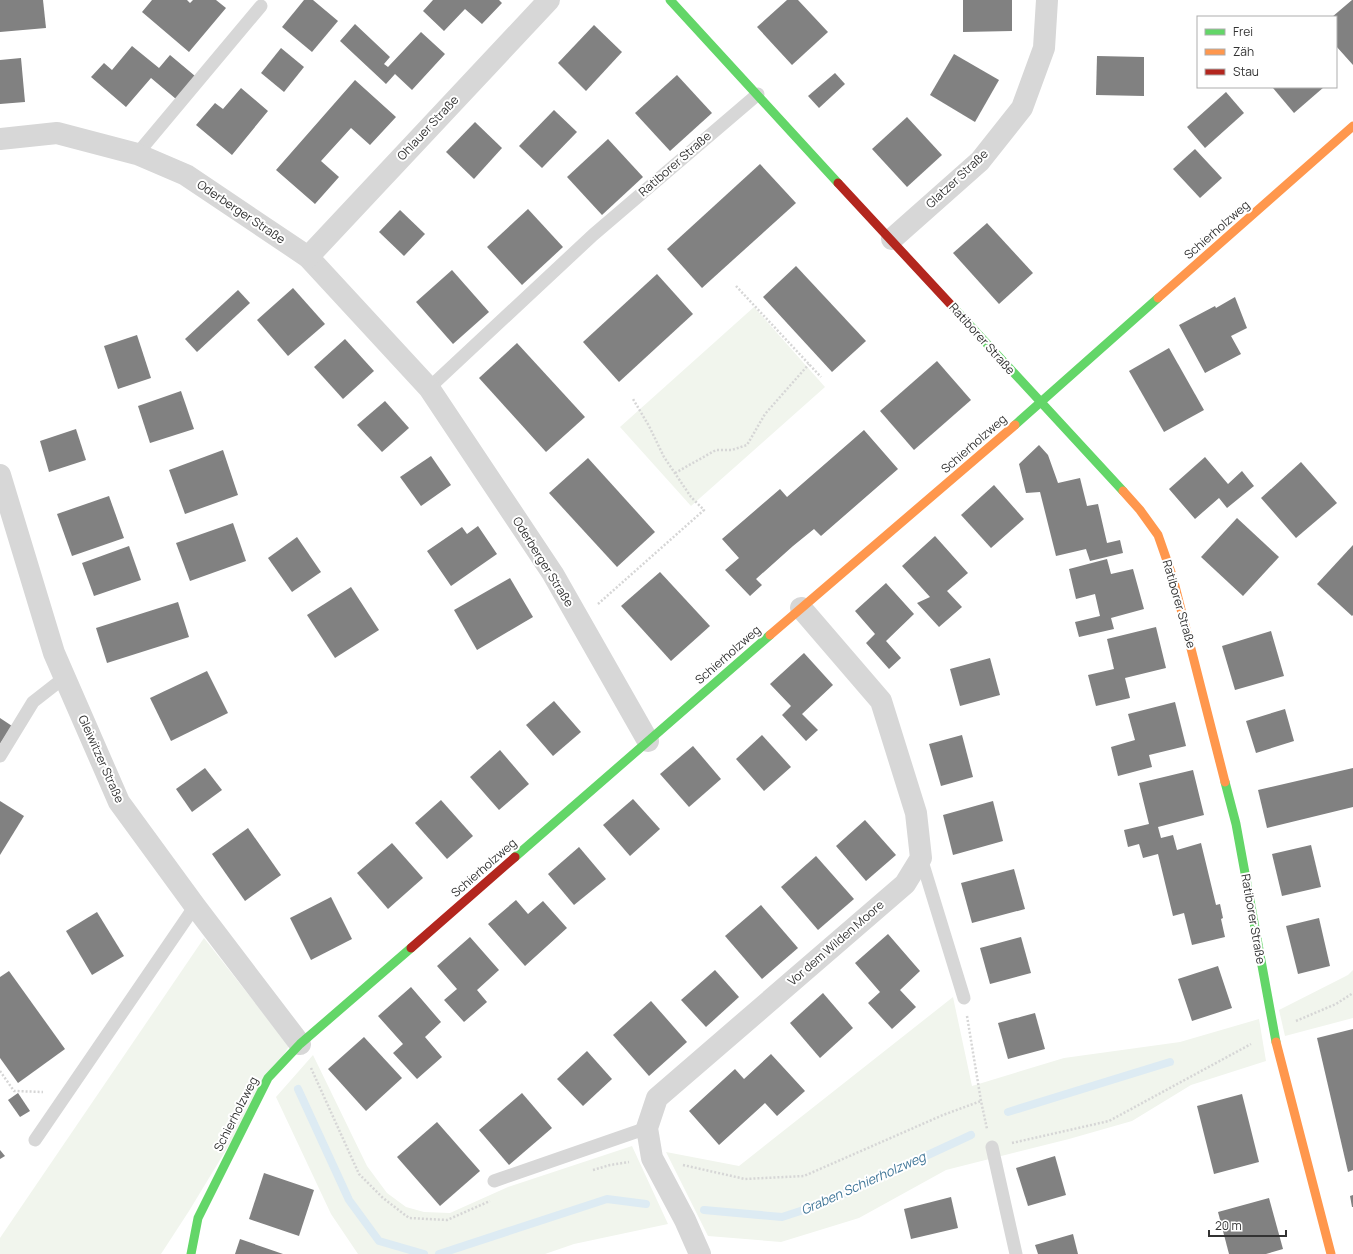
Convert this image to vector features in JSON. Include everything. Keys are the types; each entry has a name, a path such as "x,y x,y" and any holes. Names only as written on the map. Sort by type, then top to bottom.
{"street":[{"name":"Ohlauer Straße","path":"308,257 549,0"},
{"name":"Ratiborer Straße","path":"670,0 892,239 1040,403 1140,510 1158,535 1173,578 1236,824 1273,1031 1331,1254"},
{"name":"Glatzer Straße","path":"892,239 980,161 1022,108 1044,48 1047,0"},
{"name":"Schierholzweg","path":"191,1254 198,1218 268,1078 300,1044 800,608 1040,403 1353,126"},
{"name":"Oderberger Straße","path":"0,139 57,133 137,154 186,175 308,257 429,388 553,574 648,741"},
{"name":"Gleiwitzer Straße","path":"0,475 54,653 119,802 195,906 300,1044"},
{"path":"800,608 881,701 916,813 921,858"},
{"name":"Vor dem Wilden Moore","path":"700,1254 685,1220 652,1158 647,1128 657,1098 905,884 921,858"}],"lane":[{"path":"137,154 261,6"},
{"name":"Ratiborer Straße","path":"429,388 593,235 758,94"},
{"path":"0,756 33,702 65,677"},
{"path":"921,858 964,998"},
{"path":"35,1140 195,906"},
{"path":"494,1181 647,1128"},
{"path":"992,1147 1016,1254"}],"path":[{"path":"736,286 821,377"},
{"path":"675,473 716,450 732,450 747,445 765,414 809,364"},
{"path":"579,621 704,510 691,497 664,457 649,426 633,399"},
{"path":"964,998 981,1102 992,1147 1109,1121 1273,1031 1336,1004 1353,993"},
{"path":"0,1071 14,1091 68,1092"}],"shaded area":[{"path":"754,307 825,387 691,506 620,427"},
{"path":"204,938 289,1046 189,1211 161,1254 0,1254 0,1238"},
{"path":"1353,970 1353,1018 1285,1036 1279,1010 1348,975"},
{"path":"953,997 972,1086 1064,1058 1180,1042 1259,1019 1266,1061 1191,1085 1132,1121 1069,1139 946,1170 859,1218 781,1242 708,1236 666,1152 739,1166"},
{"path":"313,1055 367,1166 387,1193 406,1207 424,1212 450,1213 508,1187 632,1146 668,1224 574,1244 545,1254 358,1254 331,1214 276,1097"}],"building":[{"path":"0,0 43,0 46,28 0,32"},
{"path":"152,0 187,0 190,3 193,0 216,0 226,8 189,52 142,12"},
{"path":"304,0 313,0 338,21 312,52 282,27"},
{"path":"433,0 499,0 502,3 482,24 465,9 444,31 423,11"},
{"path":"787,0 798,0 828,32 792,65 757,27"},
{"path":"963,0 1012,0 1012,31 963,32"},
{"path":"1353,0 1353,65 1337,47 1337,16 1333,16"},
{"path":"355,24 390,57 384,64 388,67 421,32 445,54 412,90 395,74 386,84 340,41"},
{"path":"594,25 622,52 586,91 558,63"},
{"path":"132,46 159,68 170,55 195,76 176,99 151,78 126,107 91,77 104,63 112,70"},
{"path":"281,48 304,67 284,92 261,73"},
{"path":"954,54 999,80 975,122 930,95"},
{"path":"1097,56 1144,57 1144,96 1096,95"},
{"path":"21,58 25,102 0,104 0,60"},
{"path":"835,73 845,84 819,108 808,96"},
{"path":"677,75 712,113 670,151 635,113"},
{"path":"355,80 396,117 370,145 351,128 321,161 339,177 315,204 276,170"},
{"path":"241,88 268,111 232,155 196,125 215,103 223,109"},
{"path":"1273,88 1323,88 1294,113"},
{"path":"1226,92 1244,113 1205,148 1187,127"},
{"path":"554,110 577,132 542,168 519,146"},
{"path":"907,117 942,155 907,187 872,149"},
{"path":"475,122 502,148 474,179 446,152"},
{"path":"608,139 643,177 602,215 567,177"},
{"path":"1195,149 1222,178 1200,198 1173,169"},
{"path":"760,164 796,203 702,288 667,249"},
{"path":"528,209 563,247 522,285 487,247"},
{"path":"400,210 425,234 404,256 379,232"},
{"path":"987,223 1033,273 999,304 953,253"},
{"path":"796,266 866,341 832,372 763,297"},
{"path":"452,270 489,312 453,344 416,302"},
{"path":"657,274 693,314 619,382 583,342"},
{"path":"293,288 325,324 288,356 257,320"},
{"path":"238,290 250,303 197,352 185,339"},
{"path":"1235,297 1247,328 1231,336 1241,354 1205,373 1179,325 1215,306 1216,308"},
{"path":"137,335 151,378 118,389 104,346"},
{"path":"345,339 374,371 343,399 314,367"},
{"path":"517,343 585,417 546,452 479,378"},
{"path":"1169,348 1204,410 1164,432 1129,371"},
{"path":"937,361 971,400 914,450 880,411"},
{"path":"181,391 194,429 150,443 138,406"},
{"path":"385,401 409,428 382,452 357,425"},
{"path":"76,429 86,460 49,472 40,441"},
{"path":"864,430 898,469 821,536 814,529 793,546 756,579 762,585 750,596 725,570 739,558 722,539 780,489 787,497"},
{"path":"1039,445 1048,455 1058,483 1080,478 1087,506 1098,504 1107,543 1120,540 1123,553 1090,561 1086,549 1056,556 1040,492 1026,493 1019,464"},
{"path":"223,450 238,495 185,514 169,470"},
{"path":"431,456 451,485 421,506 400,477"},
{"path":"1205,457 1228,484 1242,471 1254,486 1227,508 1219,498 1195,519 1169,489"},
{"path":"588,458 655,532 617,567 549,493"},
{"path":"1301,462 1337,503 1296,538 1261,498"},
{"path":"994,485 1024,519 991,548 961,515"},
{"path":"109,496 124,538 72,556 57,514"},
{"path":"1237,518 1279,557 1243,596 1201,557"},
{"path":"233,523 246,561 190,581 176,543"},
{"path":"478,526 497,554 451,586 427,551 462,527 467,534"},
{"path":"935,536 968,573 947,591 962,607 939,627 917,603 930,597 902,566"},
{"path":"297,537 321,572 292,592 268,558"},
{"path":"1353,545 1353,615 1352,616 1317,584"},
{"path":"129,546 141,580 94,596 82,563"},
{"path":"1107,559 1111,574 1133,569 1144,609 1111,618 1114,629 1079,637 1075,622 1100,616 1095,594 1076,599 1069,569"},
{"path":"660,572 710,626 671,661 621,606"},
{"path":"510,578 533,617 477,650 454,610"},
{"path":"886,583 914,614 886,641 901,658 889,669 866,643 875,634 855,611"},
{"path":"351,587 379,630 335,658 307,615"},
{"path":"178,602 189,637 107,663 96,628"},
{"path":"1156,627 1166,668 1125,678 1130,698 1096,706 1088,675 1114,669 1107,639"},
{"path":"1271,631 1284,676 1235,690 1222,646"},
{"path":"804,653 833,685 802,714 818,730 806,741 782,715 791,706 770,684"},
{"path":"990,658 1000,695 960,706 950,669"},
{"path":"207,671 228,713 171,741 150,698"},
{"path":"554,701 581,732 553,756 526,725"},
{"path":"1175,702 1186,746 1149,755 1152,767 1118,776 1111,747 1135,740 1128,714"},
{"path":"1285,709 1294,741 1256,753 1246,721"},
{"path":"0,718 12,726 0,744"},
{"path":"762,735 791,767 764,791 736,759"},
{"path":"962,735 973,777 941,786 929,744"},
{"path":"693,746 721,779 689,807 660,774"},
{"path":"500,750 529,784 499,810 470,777"},
{"path":"205,768 222,790 192,812 176,789"},
{"path":"1353,768 1353,807 1267,828 1258,790"},
{"path":"1193,770 1204,815 1158,827 1161,838 1173,835 1177,850 1201,843 1216,905 1220,904 1223,918 1221,919 1225,937 1192,945 1184,913 1173,916 1158,854 1143,858 1139,844 1128,847 1124,830 1149,824 1139,783"},
{"path":"633,799 660,829 630,856 603,825"},
{"path":"441,800 473,836 447,859 415,823"},
{"path":"0,801 24,816 0,855"},
{"path":"993,801 1003,841 953,855 943,815"},
{"path":"865,820 896,855 866,881 836,846"},
{"path":"248,828 281,875 245,901 212,854"},
{"path":"392,843 423,878 388,909 357,873"},
{"path":"1311,845 1321,887 1282,896 1272,854"},
{"path":"579,847 606,879 574,905 548,874"},
{"path":"816,856 854,899 818,930 781,887"},
{"path":"1014,869 1025,909 972,923 961,883"},
{"path":"331,897 352,939 311,960 290,918"},
{"path":"516,900 528,914 543,901 567,928 525,966 488,924"},
{"path":"761,905 798,948 762,979 725,936"},
{"path":"97,912 124,956 92,975 66,931"},
{"path":"1319,918 1330,966 1298,974 1286,926"},
{"path":"888,934 920,971 900,990 916,1007 892,1029 868,1003 880,992 855,963"},
{"path":"470,937 499,970 477,990 487,1002 464,1022 444,1000 457,989 437,966"},
{"path":"1021,937 1031,973 990,984 980,948"},
{"path":"1218,966 1232,1008 1192,1021 1178,979"},
{"path":"715,970 739,997 706,1027 681,1000"},
{"path":"9,971 65,1049 18,1083 0,1058 0,977"},
{"path":"411,987 441,1022 425,1037 442,1057 417,1079 393,1053 403,1044 378,1016"},
{"path":"823,993 853,1028 820,1058 790,1023"},
{"path":"651,1001 687,1042 649,1076 613,1035"},
{"path":"1035,1013 1045,1049 1008,1059 998,1023"},
{"path":"1353,1029 1353,1170 1348,1172 1317,1038"},
{"path":"364,1037 402,1078 366,1111 328,1069"},
{"path":"587,1051 612,1079 583,1106 557,1079"},
{"path":"771,1054 805,1091 777,1116 765,1103 719,1145 689,1111 735,1069 744,1079"},
{"path":"18,1093 30,1111 20,1117 8,1100"},
{"path":"522,1093 552,1128 509,1165 479,1130"},
{"path":"1242,1094 1259,1162 1214,1174 1197,1106"},
{"path":"437,1122 480,1171 440,1206 397,1157"},
{"path":"0,1150 5,1156 0,1159"},
{"path":"1055,1156 1066,1195 1028,1206 1016,1168"},
{"path":"264,1173 314,1190 299,1236 249,1219"},
{"path":"1353,1195 1353,1207 1352,1207 1350,1196"},
{"path":"951,1197 958,1228 911,1239 904,1209"},
{"path":"1269,1198 1283,1249 1266,1254 1229,1254 1218,1212"},
{"path":"1073,1234 1078,1254 1038,1254 1035,1245"},
{"path":"240,1239 283,1254 235,1254"}],"waterway":[{"name":"Graben Schierholzweg","path":"1008,1112 1170,1062"},
{"name":"Graben Schierholzweg","path":"298,1089 349,1200 379,1241 424,1254"},
{"name":"Graben Schierholzweg","path":"704,1210 782,1217 822,1204 971,1135"},
{"name":"Graben Schierholzweg","path":"439,1254 607,1199 646,1204"}],"traffic: fast":[{"path":"670,0 838,183"},
{"path":"1015,425 1158,298"},
{"path":"953,307 1123,491"},
{"path":"515,857 770,635"},
{"path":"1225,782 1236,824 1276,1042"},
{"path":"191,1254 198,1218 268,1078 300,1044 411,948"}],"traffic: slow":[{"path":"1158,298 1353,126"},
{"path":"770,635 1015,425"},
{"path":"1123,491 1140,510 1158,535 1173,578 1225,782"},
{"path":"1276,1042 1331,1254"}],"traffic: jam":[{"path":"838,183 953,307"},
{"path":"411,948 515,857"}]}
